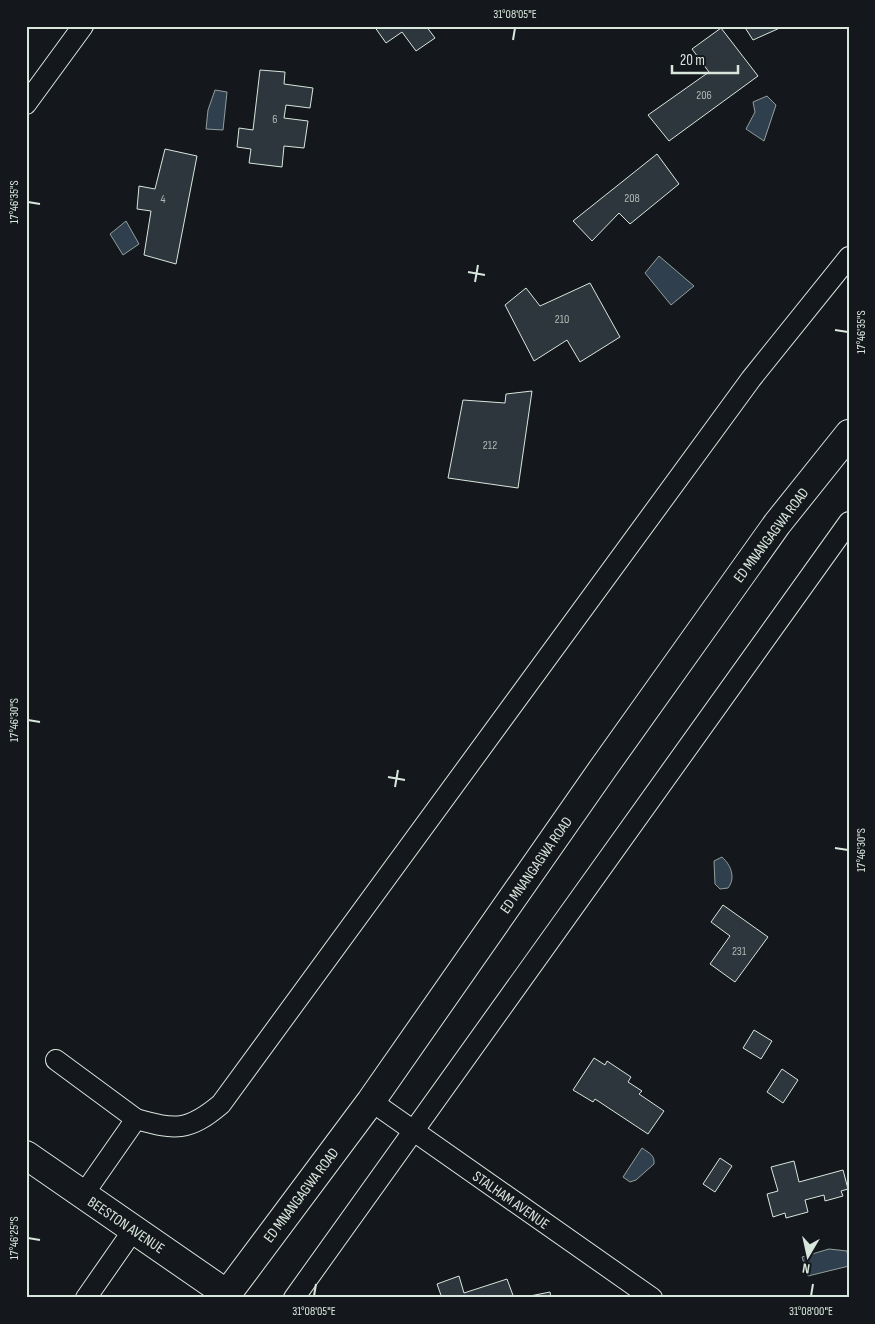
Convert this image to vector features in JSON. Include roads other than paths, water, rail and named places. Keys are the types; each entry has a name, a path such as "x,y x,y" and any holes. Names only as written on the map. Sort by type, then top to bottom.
{"main road":[{"name":"ED MNANGAGWA ROAD","path":"225,1296 371,1101 771,532 849,434"},
{"name":"BEESTON AVENUE","path":"26,1155 134,1229 225,1296"}],"street":[{"path":"26,104 83,26"},
{"path":"56,1060 136,1119 164,1127 179,1127 191,1123 208,1115 221,1104 751,379 849,257"},
{"path":"294,1298 849,522"},
{"name":"STALHAM AVENUE","path":"371,1101 652,1298"},
{"path":"83,1195 136,1119"},
{"path":"86,1298 134,1229"}],"water":[{"path":"215,90 227,92 223,130 206,129 208,110"},
{"path":"767,96 776,105 764,141 746,129 755,112 753,102"},
{"path":"126,221 139,244 123,255 110,234"},
{"path":"659,256 694,286 671,305 645,273"},
{"path":"722,857 730,868 732,880 728,888 720,889 715,884 714,861"},
{"path":"642,1148 652,1156 654,1164 636,1180 630,1182 623,1177"},
{"path":"829,1249 847,1251 849,1266 808,1276 802,1257"}]}
